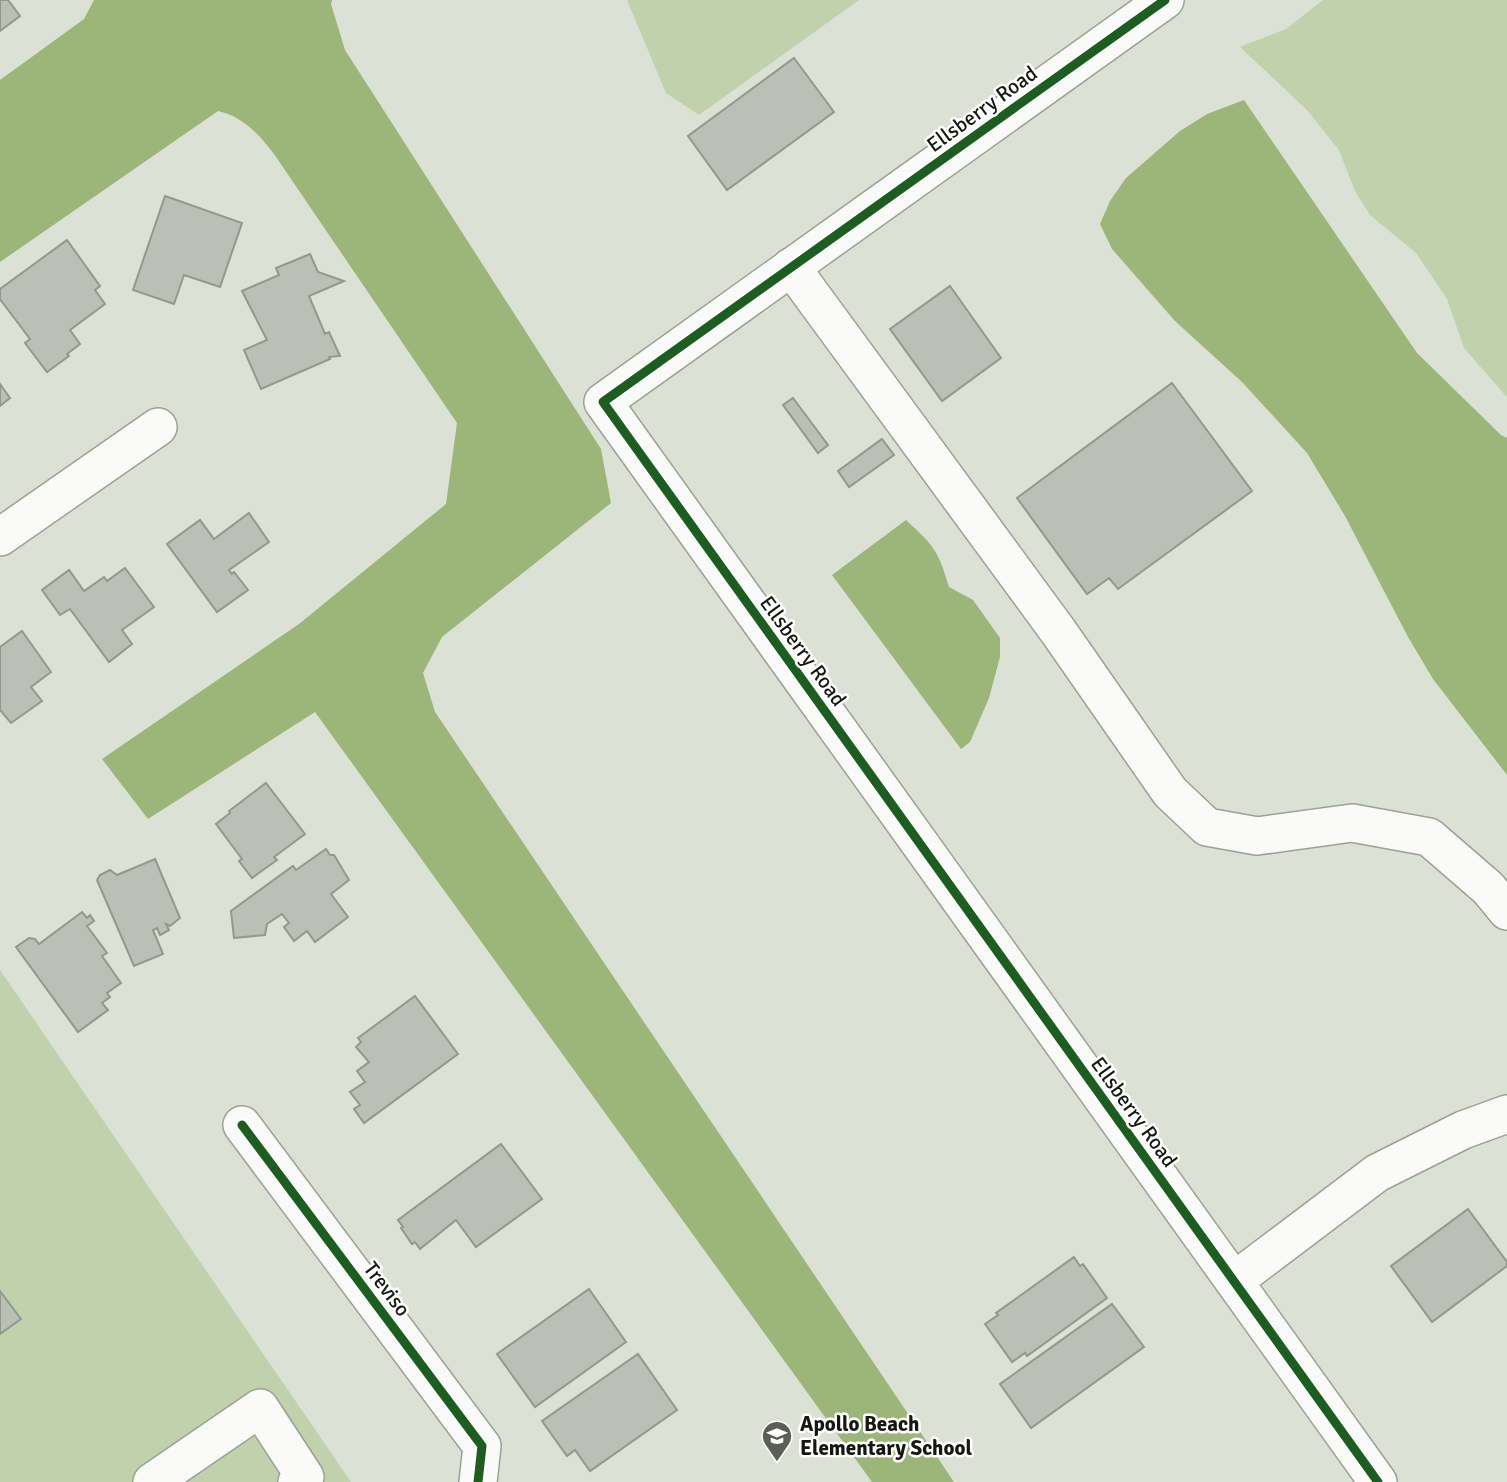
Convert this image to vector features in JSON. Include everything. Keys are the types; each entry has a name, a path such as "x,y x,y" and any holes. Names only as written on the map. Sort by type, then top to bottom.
{"street":[{"name":"Ellsberry Road","path":"1165,0 603,402 1378,1482"},
{"path":"791,267 1058,631 1170,792 1207,827 1257,835 1352,823 1429,837 1488,888 1507,911"},
{"path":"0,537 158,427"},
{"path":"1234,1281 1377,1173 1463,1130 1507,1114"},
{"name":"Treviso","path":"242,1125 482,1446 478,1482"},
{"path":"152,1482 260,1408 305,1477 297,1482"}],"shaded area":[{"path":"94,0 332,0 345,50 601,449 611,503 442,637 423,673 435,712 954,1482 872,1482 315,712 148,819 102,759 299,624 446,504 457,423 274,154 249,127 227,113 218,111 0,262 0,80 84,19"},
{"path":"627,0 859,0 699,115 666,93"},
{"path":"1323,0 1507,0 1507,397 1464,348 1447,299 1416,253 1370,215 1355,191 1339,150 1307,110 1240,47 1286,29"},
{"path":"1244,100 1417,353 1507,438 1507,775 1433,679 1345,516 1307,453 1242,382 1175,321 1112,249 1100,224 1110,201 1126,178 1180,131 1207,114"},
{"path":"906,520 934,549 949,587 973,600 1000,638 1000,657 989,698 970,742 961,749 832,575"},
{"path":"0,970 351,1482 0,1482"}],"building":[{"path":"0,0 8,0 20,16 0,31"},
{"path":"794,58 834,112 727,190 688,136"},
{"path":"165,196 242,223 220,287 184,275 174,304 133,290"},
{"path":"67,240 100,286 95,290 105,304 70,330 80,344 47,372 25,343 30,339 0,299 0,289"},
{"path":"310,254 318,272 344,281 309,296 325,334 329,332 340,356 329,357 330,359 261,389 244,350 267,340 242,291 279,275 276,268"},
{"path":"950,286 1001,358 942,401 890,329"},
{"path":"1172,383 1252,491 1118,589 1109,578 1087,594 1017,498"},
{"path":"0,384 10,398 0,406"},
{"path":"793,398 828,445 818,453 783,405"},
{"path":"882,439 894,455 849,487 838,471"},
{"path":"249,513 269,542 229,570 232,574 234,572 248,590 217,612 167,544 200,520 214,539"},
{"path":"125,568 154,607 122,630 132,644 109,662 70,609 60,615 42,590 69,570 84,591 104,577 107,581"},
{"path":"22,631 51,672 31,687 42,701 11,723 0,710 0,647"},
{"path":"266,783 305,834 274,857 277,860 252,878 239,861 242,859 216,824"},
{"path":"326,849 330,855 334,855 349,880 331,894 348,917 315,942 307,931 294,941 284,927 289,923 282,914 267,924 265,935 234,938 231,911 293,866 296,870"},
{"path":"155,859 180,918 170,926 166,924 169,930 160,935 157,928 153,930 163,954 134,966 97,880 100,875 110,870 117,875"},
{"path":"82,912 87,918 90,915 94,921 87,926 107,953 102,956 121,983 107,993 110,997 102,1003 108,1010 78,1032 16,947 29,938 35,939 39,944"},
{"path":"415,996 458,1054 364,1123 354,1109 360,1105 350,1092 365,1082 357,1071 369,1062 356,1047 361,1042 358,1038"},
{"path":"501,1144 542,1199 476,1247 456,1220 420,1249 415,1242 412,1244 398,1220"},
{"path":"1468,1209 1507,1262 1507,1266 1432,1322 1391,1266"},
{"path":"1074,1257 1080,1266 1083,1264 1107,1298 1027,1356 1025,1353 1012,1362 985,1324 998,1315 996,1313"},
{"path":"589,1289 626,1342 535,1407 497,1354"},
{"path":"0,1291 21,1319 0,1334"},
{"path":"1112,1304 1144,1347 1031,1428 1000,1384"},
{"path":"638,1354 677,1410 590,1471 575,1450 567,1456 542,1421"}],"cycle path":[{"path":"1165,0 603,402 1378,1482"},
{"path":"242,1125 482,1446 478,1482"}],"place":[{"name":"Apollo Beach Elementary School","path":"777,1463"}]}
